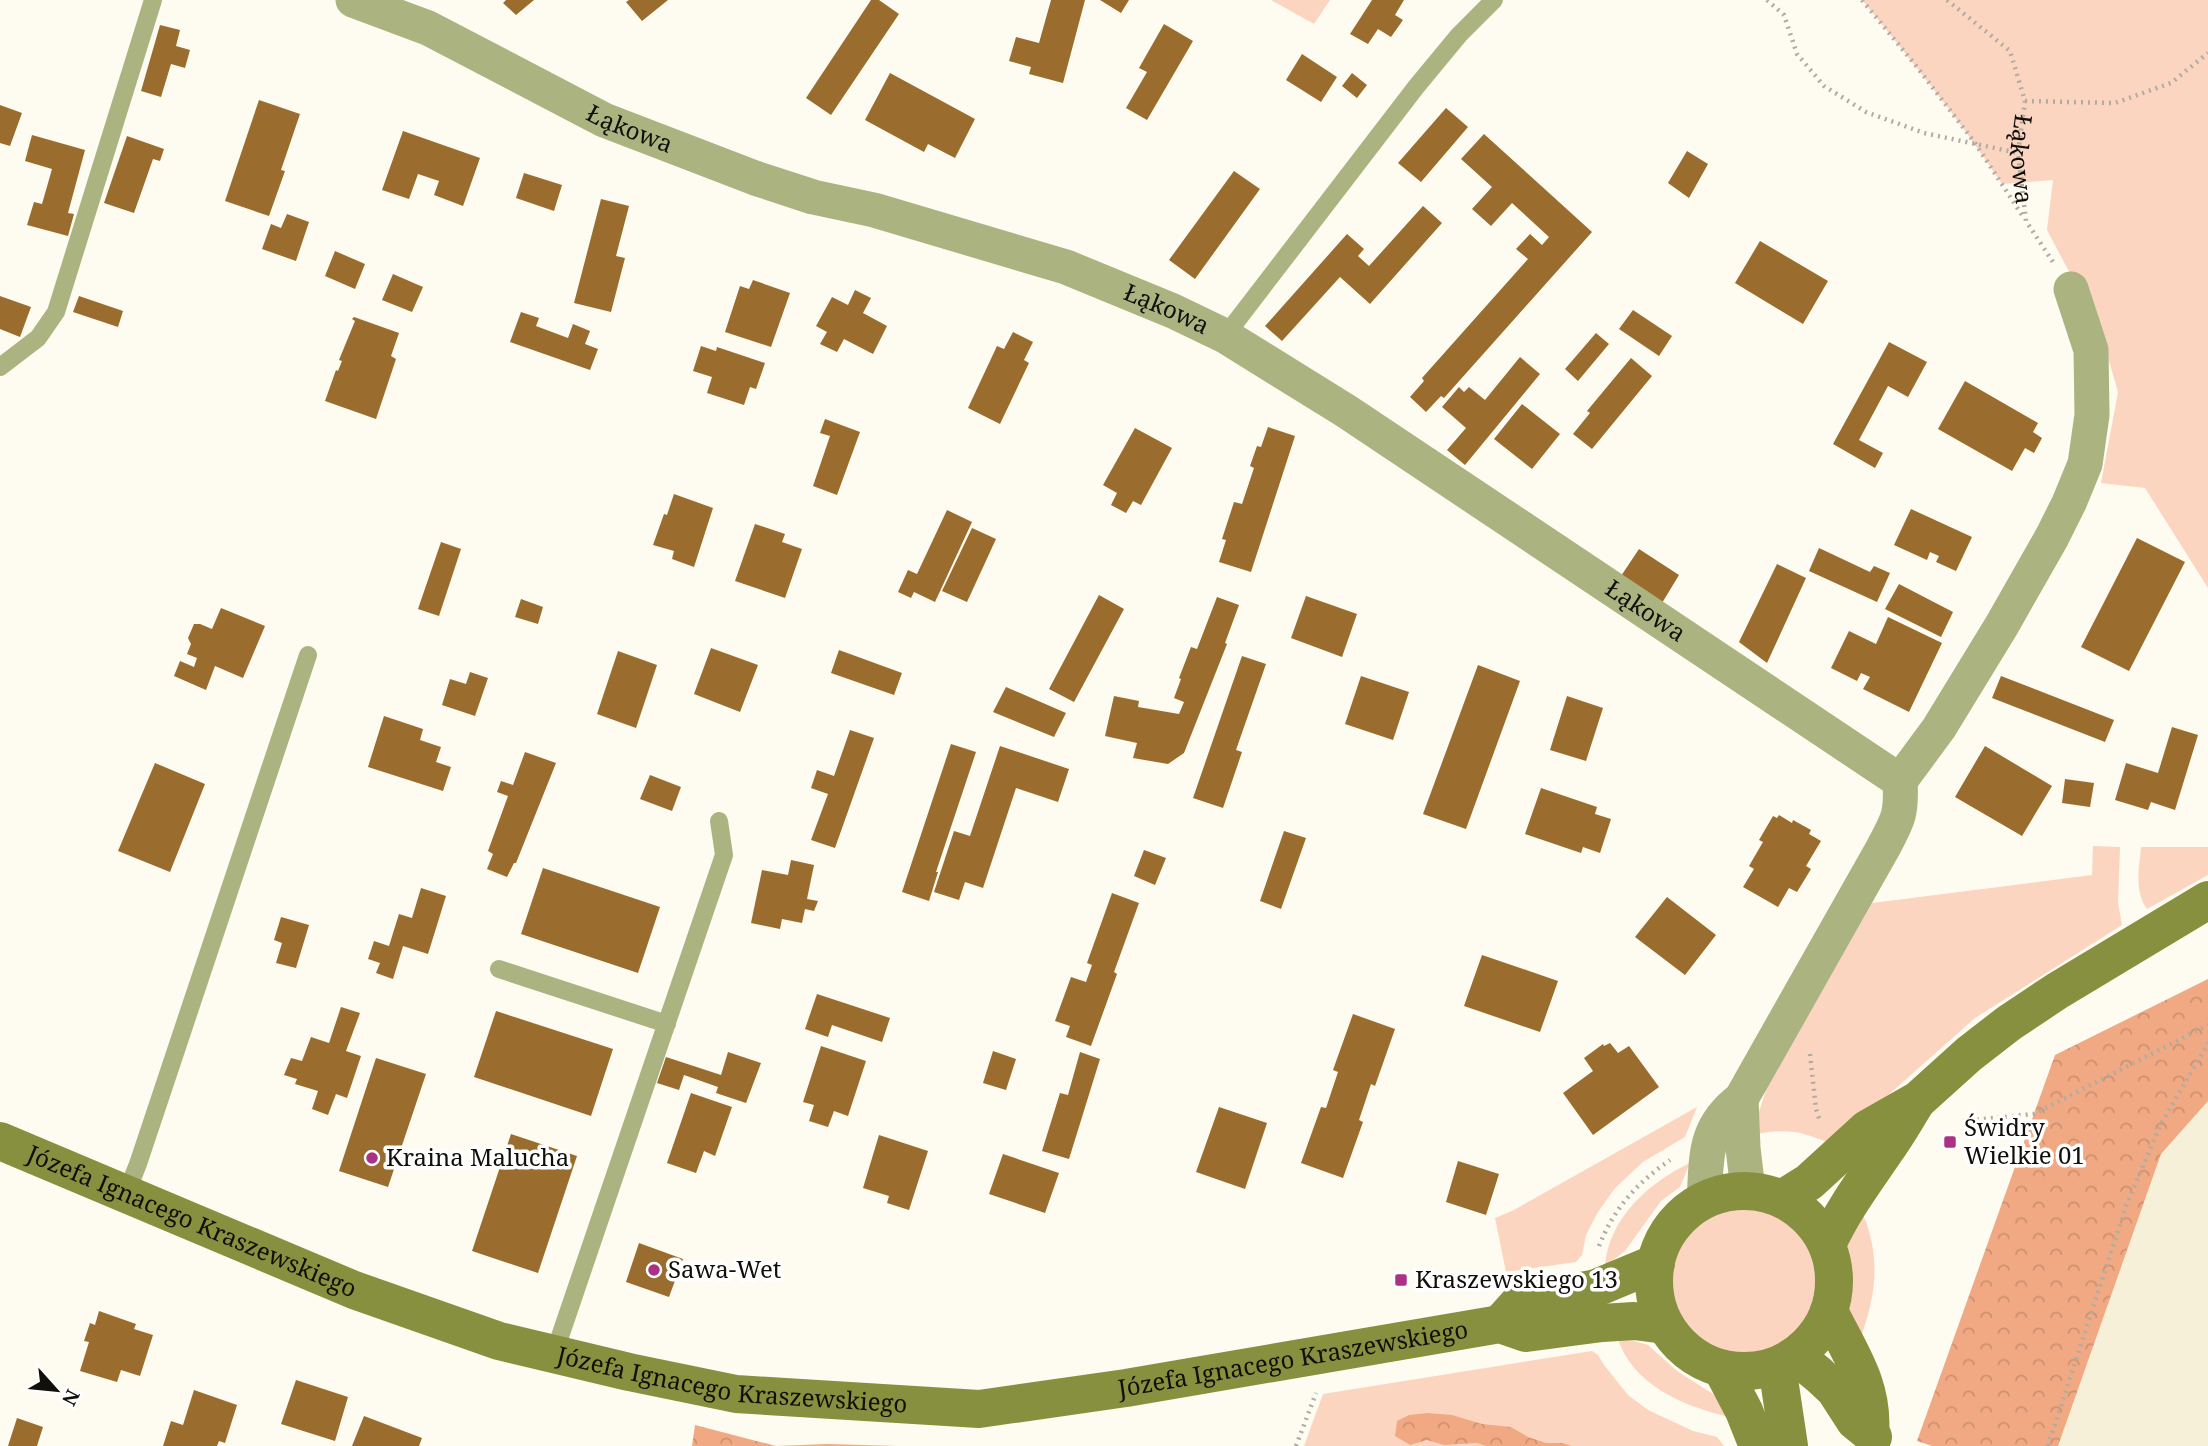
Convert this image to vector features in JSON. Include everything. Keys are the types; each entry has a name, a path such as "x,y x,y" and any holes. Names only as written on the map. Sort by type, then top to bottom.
{"street":[{"name":"Łąkowa","path":"353,0 428,28 617,125 755,178 813,197 874,210 1066,267 1173,310 1225,336 1346,411 1900,781"},
{"path":"1704,1200 1710,1137 1721,1116 1741,1099 1898,820 1902,807 1900,781 1939,728 2002,625 2052,537 2085,464 2092,415 2091,350 2071,289"},
{"path":"1741,1099 1742,1136 1765,1195 1805,1213 1821,1232 1831,1255 1835,1279 1829,1311 1811,1343 1786,1361 1758,1371 1735,1372 1712,1367 1692,1356 1675,1340 1665,1325 1655,1299 1653,1275 1658,1252 1669,1231 1684,1213 1704,1200 1726,1193 1765,1195 1810,1182 1867,1129 1918,1100 1969,1054 2009,1023 2208,900"},
{"path":"1827,1245 1856,1191 1918,1100"},
{"name":"Józefa Ignacego Kraszewskiego","path":"0,1141 354,1290 499,1340 736,1394 979,1409 1126,1388 1500,1324 1525,1334 1612,1322 1634,1321 1665,1325"},
{"name":"Józefa Ignacego Kraszewskiego","path":"1500,1324 1518,1304 1596,1288 1656,1263"},
{"path":"1829,1311 1857,1364 1866,1388 1874,1439"},
{"path":"1786,1361 1819,1375 1835,1390 1855,1421 1874,1439"},
{"path":"1786,1361 1789,1446"},
{"path":"1722,1369 1744,1411 1758,1446"}],"lane":[{"path":"0,367 38,338 57,312 153,0"},
{"path":"1225,336 1416,86 1459,34 1494,0"},
{"path":"126,1194 309,655"},
{"path":"554,1354 724,855 719,821"},
{"path":"499,969 667,1024"}],"path":[{"path":"1767,0 1784,15 1797,54 1824,86 1866,112 1924,133 2018,153"},
{"path":"1862,0 1975,144 2026,221"},
{"path":"1947,0 2010,51 2025,101 2115,103 2171,83 2208,53"},
{"name":"Łąkowa","path":"2025,101 2018,153 2026,221 2071,289"},
{"path":"1963,1121 2034,1114 2208,1025"},
{"path":"2048,1446 2126,1206 2161,1124 2208,1043"},
{"path":"1810,1046 1815,1109 1820,1122"},
{"path":"1296,1446 1318,1385"}],"shaded area":[{"path":"1271,0 1330,0 1314,24"},
{"path":"1862,0 2208,0 2208,588 2145,488 2101,483 2118,392 2096,316 2047,230 2053,180 2002,184 1952,113"},
{"path":"2093,846 2120,847 2118,903 2122,925 1975,1018 1833,1144 1796,1132 1756,1134 1755,1124 1767,1087 1872,903 2092,875"},
{"path":"2141,847 2208,847 2208,875 2147,909 2139,887"},
{"path":"2208,1101 2208,1446 2058,1446 2161,1154"},
{"path":"1697,1107 1685,1137 1643,1162 1615,1188 1598,1212 1586,1235 1582,1255 1576,1262 1506,1272 1495,1218 1514,1210"},
{"path":"1690,1163 1680,1187 1661,1201 1625,1251 1605,1266 1614,1232 1634,1203 1660,1180"},
{"path":"1742,1208 1770,1214 1793,1230 1809,1253 1815,1281 1809,1309 1793,1332 1770,1348 1742,1354 1714,1348 1691,1332 1675,1309 1669,1281 1675,1253 1691,1230 1714,1214"},
{"path":"1862,1215 1873,1249 1874,1277 1871,1303 1859,1343 1847,1309 1851,1294 1851,1272 1847,1249 1850,1235"},
{"path":"1617,1336 1648,1345 1677,1371 1713,1394 1730,1417 1678,1400 1647,1381 1624,1353"},
{"path":"1592,1351 1598,1355 1628,1395 1648,1410 1693,1431 1717,1437 1724,1446 1304,1446 1323,1394"}],"green space":[{"path":"2208,979 2208,1101 2161,1154 2058,1446 1932,1446 1917,1441 2055,1055"},
{"path":"1428,1413 1511,1427 1546,1443 1571,1446 1486,1446 1477,1443 1444,1445 1427,1440 1410,1445 1395,1436 1397,1421 1409,1415"},
{"path":"695,1425 776,1446 692,1446"},
{"path":"827,1444 898,1446 776,1446"}],"building":[{"path":"506,0 534,0 516,15 503,3"},
{"path":"668,0 642,21 626,2"},
{"path":"871,0 879,0 899,14 831,115 806,98"},
{"path":"1051,0 1085,0 1063,83 1029,74 1031,67 1009,61 1016,37 1039,43"},
{"path":"1100,0 1129,0 1121,13"},
{"path":"1372,0 1404,0 1395,15 1403,20 1391,37 1378,29 1368,44 1350,34"},
{"path":"1164,24 1193,41 1147,120 1126,108 1147,72 1139,68"},
{"path":"160,25 180,30 176,46 190,50 185,68 171,64 161,97 141,91"},
{"path":"1302,54 1337,77 1321,102 1286,80"},
{"path":"890,73 975,119 955,158 928,144 924,152 865,120"},
{"path":"1352,73 1367,85 1357,98 1342,86"},
{"path":"259,100 300,114 281,170 285,171 269,216 225,201"},
{"path":"0,105 22,113 10,146 0,143"},
{"path":"1446,108 1468,127 1421,182 1398,163"},
{"path":"403,131 480,158 463,206 434,195 439,181 418,174 409,199 382,190"},
{"path":"1484,134 1592,232 1444,398 1441,396 1426,412 1410,397 1424,381 1422,378 1528,259 1516,249 1530,234 1542,245 1549,237 1512,203 1491,226 1472,209 1492,187 1461,159"},
{"path":"32,135 85,150 68,213 74,214 68,236 27,225 34,202 42,204 52,169 25,161"},
{"path":"127,136 164,149 160,161 153,159 134,213 104,203"},
{"path":"1687,151 1708,164 1689,198 1668,183"},
{"path":"1234,171 1260,189 1195,279 1169,260"},
{"path":"524,173 562,185 554,211 516,198"},
{"path":"601,199 629,206 616,256 625,258 611,312 574,303"},
{"path":"1423,206 1442,223 1370,304 1340,277 1282,341 1265,326 1347,234 1364,249 1358,256 1369,266"},
{"path":"287,214 309,222 296,261 262,249 271,224 281,228"},
{"path":"1760,241 1828,281 1803,324 1735,283"},
{"path":"335,251 365,264 355,289 325,276"},
{"path":"393,274 423,287 412,312 382,300"},
{"path":"753,280 790,293 771,347 725,332 740,286 749,289"},
{"path":"855,290 871,298 863,313 887,326 873,354 844,339 837,352 820,344 827,332 816,326 832,297 848,305"},
{"path":"0,296 31,307 20,337 0,329"},
{"path":"79,296 123,311 118,327 73,312"},
{"path":"1633,310 1672,336 1659,356 1619,329"},
{"path":"521,312 539,318 536,326 568,338 573,324 590,331 585,344 598,349 590,370 510,342"},
{"path":"354,317 399,333 391,356 396,359 376,419 325,401 342,361 339,360 355,321 352,319"},
{"path":"1013,332 1033,342 1024,360 1029,363 1000,424 968,408 997,346 1004,349"},
{"path":"1596,333 1609,344 1578,381 1565,369"},
{"path":"1889,342 1927,362 1908,397 1888,386 1859,440 1883,453 1875,468 1833,444"},
{"path":"701,346 716,351 717,347 765,363 756,389 750,387 744,405 707,393 712,377 693,371"},
{"path":"1520,357 1540,374 1465,465 1447,450 1466,428 1442,407 1459,387 1464,392 1469,387 1485,400"},
{"path":"1631,358 1652,376 1592,449 1573,434 1590,413 1587,411"},
{"path":"1965,381 2038,423 2033,432 2042,438 2034,453 2025,448 2012,471 1938,429"},
{"path":"1522,404 1560,434 1532,469 1494,439"},
{"path":"825,419 860,432 837,495 813,486 830,436 820,433"},
{"path":"1268,427 1295,436 1251,572 1219,562 1226,540 1222,539 1234,502 1242,504 1254,468 1250,466"},
{"path":"1135,428 1172,448 1141,505 1133,501 1126,513 1111,505 1117,493 1103,485"},
{"path":"674,494 713,508 694,567 672,559 674,551 653,545"},
{"path":"1911,509 1972,537 1956,571 1936,562 1939,556 1930,552 1927,560 1894,545"},
{"path":"947,510 972,522 935,602 914,592 911,598 898,592 908,570 917,574"},
{"path":"755,524 785,534 782,542 802,549 785,598 735,581"},
{"path":"972,528 996,539 967,602 942,591"},
{"path":"2137,538 2185,562 2129,671 2081,647"},
{"path":"441,542 461,549 439,616 418,609"},
{"path":"1819,548 1870,572 1874,566 1890,573 1877,602 1809,571"},
{"path":"1639,549 1679,575 1662,603 1621,576"},
{"path":"1777,564 1806,578 1767,663 1739,642"},
{"path":"1899,584 1953,612 1941,637 1885,609"},
{"path":"1099,595 1124,609 1074,702 1049,689"},
{"path":"1306,596 1357,614 1342,657 1291,638"},
{"path":"1217,597 1239,605 1225,643 1227,644 1184,753 1168,764 1133,758 1137,743 1105,736 1114,696 1139,701 1138,707 1179,714 1184,702 1174,698 1181,679 1179,678 1191,647 1197,649"},
{"path":"521,599 543,607 538,624 515,617"},
{"path":"221,608 265,626 243,678 215,666 206,690 174,676 180,661 194,667 197,658 187,654 191,644 188,638 194,624 212,629"},
{"path":"1888,617 1942,643 1909,712 1863,689 1870,677 1861,673 1857,681 1831,668 1849,631 1876,644"},
{"path":"711,648 758,665 740,712 694,694"},
{"path":"839,650 902,673 894,695 831,673"},
{"path":"618,651 657,665 636,728 597,714"},
{"path":"1242,656 1266,664 1236,750 1242,752 1223,808 1193,798"},
{"path":"1478,665 1520,681 1466,829 1423,814"},
{"path":"470,672 488,678 475,716 442,705 450,679 466,684"},
{"path":"1361,676 1409,692 1393,740 1345,724"},
{"path":"2001,676 2114,720 2105,742 1992,698"},
{"path":"1006,687 1066,713 1054,737 993,712"},
{"path":"1567,696 1603,708 1586,761 1550,750"},
{"path":"384,716 423,729 420,740 441,747 436,762 451,767 443,791 368,767"},
{"path":"2172,727 2198,735 2175,810 2151,802 2148,810 2115,800 2126,763 2158,773"},
{"path":"850,730 874,738 835,848 811,840 828,794 811,788 817,770 834,776"},
{"path":"951,744 976,752 929,901 902,892"},
{"path":"1000,746 1069,769 1058,802 1016,788 983,888 965,882 959,900 934,892 954,831 970,836"},
{"path":"1985,746 2052,786 2022,836 1955,797"},
{"path":"525,752 556,763 516,863 507,877 487,869 493,854 488,851 508,796 497,792 501,781 513,785"},
{"path":"155,763 205,784 170,872 118,851"},
{"path":"650,775 681,787 672,811 640,799"},
{"path":"2065,779 2094,783 2090,807 2062,803"},
{"path":"1541,788 1597,807 1595,814 1611,819 1600,853 1583,847 1581,853 1525,834"},
{"path":"1779,815 1811,830 1809,834 1821,841 1806,866 1811,869 1797,892 1789,888 1778,907 1743,887 1754,869 1749,866 1763,842 1759,840 1773,816 1777,818"},
{"path":"1284,831 1306,838 1281,909 1260,901"},
{"path":"1144,850 1166,858 1155,885 1134,876"},
{"path":"791,860 814,865 807,899 818,901 814,911 805,909 802,923 782,919 780,929 751,923 762,870 788,875"},
{"path":"543,868 660,907 638,973 521,934"},
{"path":"421,888 446,896 428,954 403,946 393,979 376,973 380,963 368,959 374,941 389,946 399,914 412,918"},
{"path":"1112,893 1139,903 1091,1046 1066,1037 1070,1026 1055,1021 1071,977 1086,982 1092,965 1087,963"},
{"path":"1667,897 1716,935 1685,975 1635,937"},
{"path":"281,917 309,925 296,968 276,963 282,943 274,940"},
{"path":"1482,955 1558,981 1540,1032 1464,1006"},
{"path":"817,994 890,1018 882,1042 832,1025 828,1037 805,1029"},
{"path":"341,1007 360,1013 346,1051 361,1056 347,1098 336,1094 328,1115 312,1109 318,1091 295,1084 297,1079 284,1075 291,1058 302,1061 311,1037 329,1043"},
{"path":"496,1011 613,1049 591,1116 474,1077"},
{"path":"1353,1014 1395,1029 1375,1086 1371,1084 1359,1120 1363,1122 1343,1178 1301,1163 1321,1107 1326,1108 1338,1072 1333,1070"},
{"path":"1610,1043 1618,1053 1629,1046 1659,1087 1593,1135 1563,1093 1593,1071 1584,1058 1603,1044 1604,1046"},
{"path":"821,1046 866,1061 848,1116 834,1111 828,1127 809,1121 814,1105 803,1102"},
{"path":"993,1051 1016,1059 1006,1090 983,1083"},
{"path":"728,1052 761,1063 746,1103 716,1093 718,1087 684,1075 679,1090 657,1083 666,1057 721,1075"},
{"path":"1080,1052 1100,1059 1069,1159 1042,1151 1060,1093 1068,1095"},
{"path":"376,1058 426,1074 388,1187 339,1171"},
{"path":"691,1093 732,1107 715,1156 704,1151 696,1173 667,1163"},
{"path":"1219,1107 1267,1123 1245,1189 1196,1172"},
{"path":"511,1134 577,1156 538,1273 472,1251"},
{"path":"879,1135 928,1151 909,1210 887,1203 889,1196 863,1188"},
{"path":"1003,1154 1059,1173 1045,1213 989,1194"},
{"path":"1458,1161 1499,1174 1486,1215 1446,1202"},
{"name":"Sawa-Wet","path":"639,1243 683,1259 669,1297 626,1282"},
{"path":"99,1311 136,1324 134,1329 153,1335 140,1376 121,1370 117,1382 80,1371 89,1342 84,1341 90,1323 95,1325"},
{"path":"296,1380 348,1397 335,1441 281,1424"},
{"path":"194,1390 237,1405 225,1443 219,1441 217,1446 163,1446 171,1421 183,1425"},
{"path":"364,1416 422,1438 419,1446 352,1446"},
{"path":"17,1418 43,1427 37,1446 8,1446"}],"place":[{"name":"Świdry Wielkie 01","path":"1950,1142"},
{"name":"Kraina Malucha","path":"372,1158"},
{"name":"Sawa-Wet","path":"654,1270"},
{"name":"Kraszewskiego 13","path":"1401,1280"}]}
